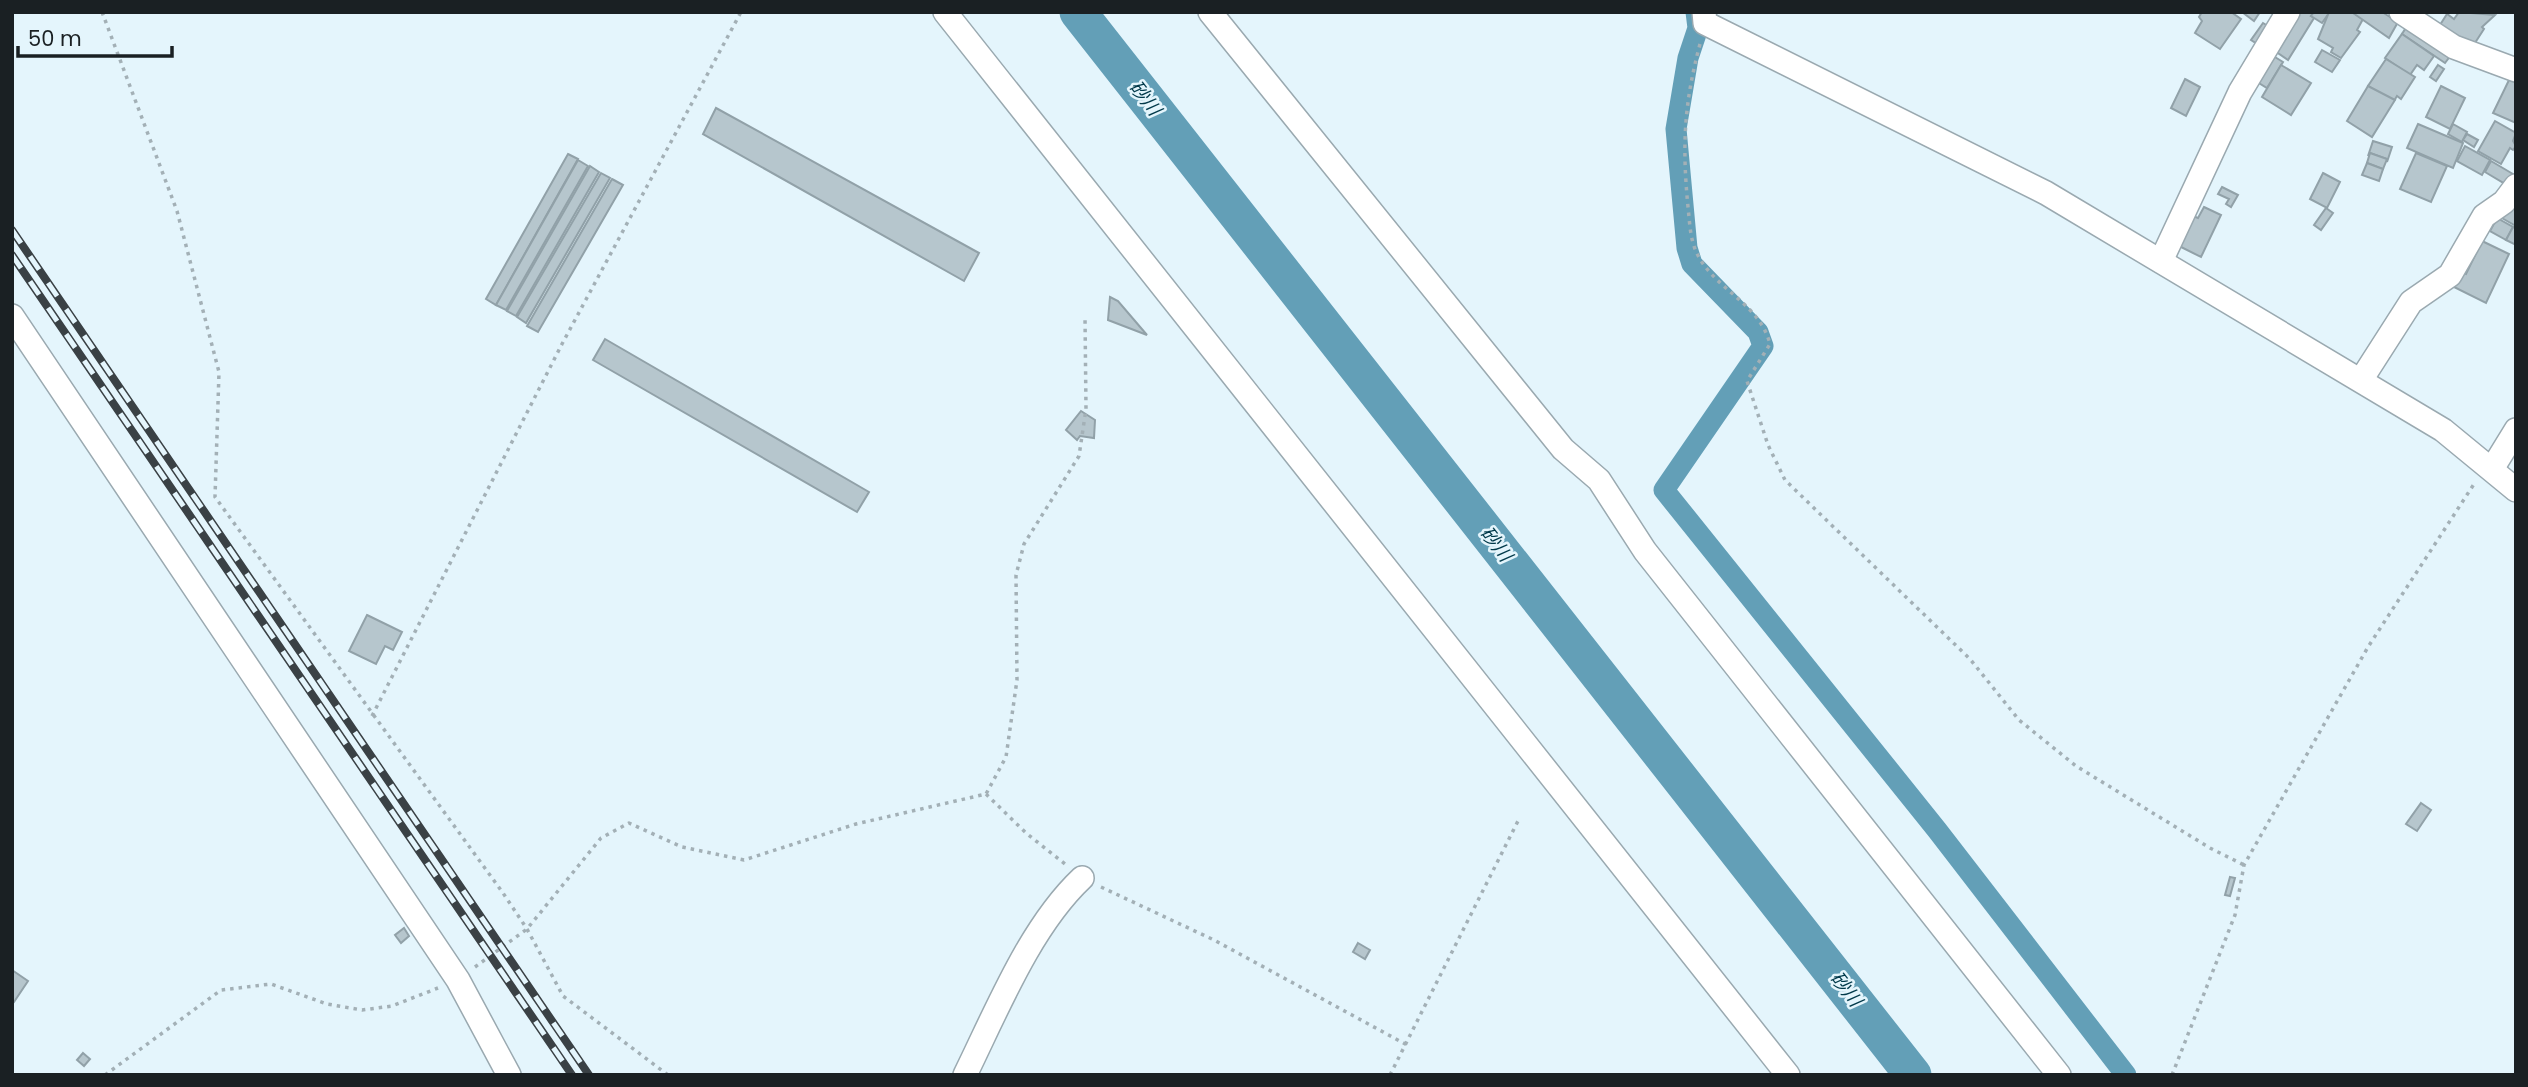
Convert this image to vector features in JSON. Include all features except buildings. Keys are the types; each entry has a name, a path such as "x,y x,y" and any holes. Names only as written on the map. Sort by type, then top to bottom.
{"street":[{"path":"945,12 1788,1075"},
{"path":"1210,12 1563,449 1599,480 1645,551 2059,1075"},
{"path":"2161,261 2240,92 2288,12"},
{"path":"2402,12 2455,47 2516,70"},
{"path":"1705,18 2046,193 2443,430 2516,490"},
{"path":"2361,380 2411,302 2450,275 2484,216 2504,202 2516,186"},
{"path":"12,316 458,980 509,1075"},
{"path":"2490,467 2516,430"},
{"path":"965,1075 1005,993 1043,927 1082,878"}],"path":[{"path":"102,12 177,211 219,372 215,497 527,929 562,996 668,1075"},
{"path":"373,716 562,344 741,12"},
{"path":"1705,18 1688,88 1683,129 1692,239 1700,260 1765,325 1770,344 1746,381 1768,446 1785,480 1970,659 2019,720 2076,766 2210,848 2244,865"},
{"path":"104,1075 221,990 271,984 327,1004 362,1010 392,1006 458,980 527,929 601,838 629,823 682,848 744,860 856,824 986,794 1006,757 1017,680 1016,575 1024,544 1079,456 1086,409 1085,317"},
{"path":"2172,1075 2235,915 2244,865 2368,647 2490,467"},
{"path":"986,794 1026,833 1082,878 1213,940 1407,1045"},
{"path":"1390,1075 1520,817"}],"waterway":[{"name":"砂川","path":"1078,12 1913,1075"},
{"path":"1696,12 1698,28 1688,58 1676,129 1687,248 1692,264 1758,332 1763,346 1664,490 1937,830 2126,1075"}],"railway":[{"path":"12,230 589,1075"},
{"path":"12,255 572,1075"}]}
